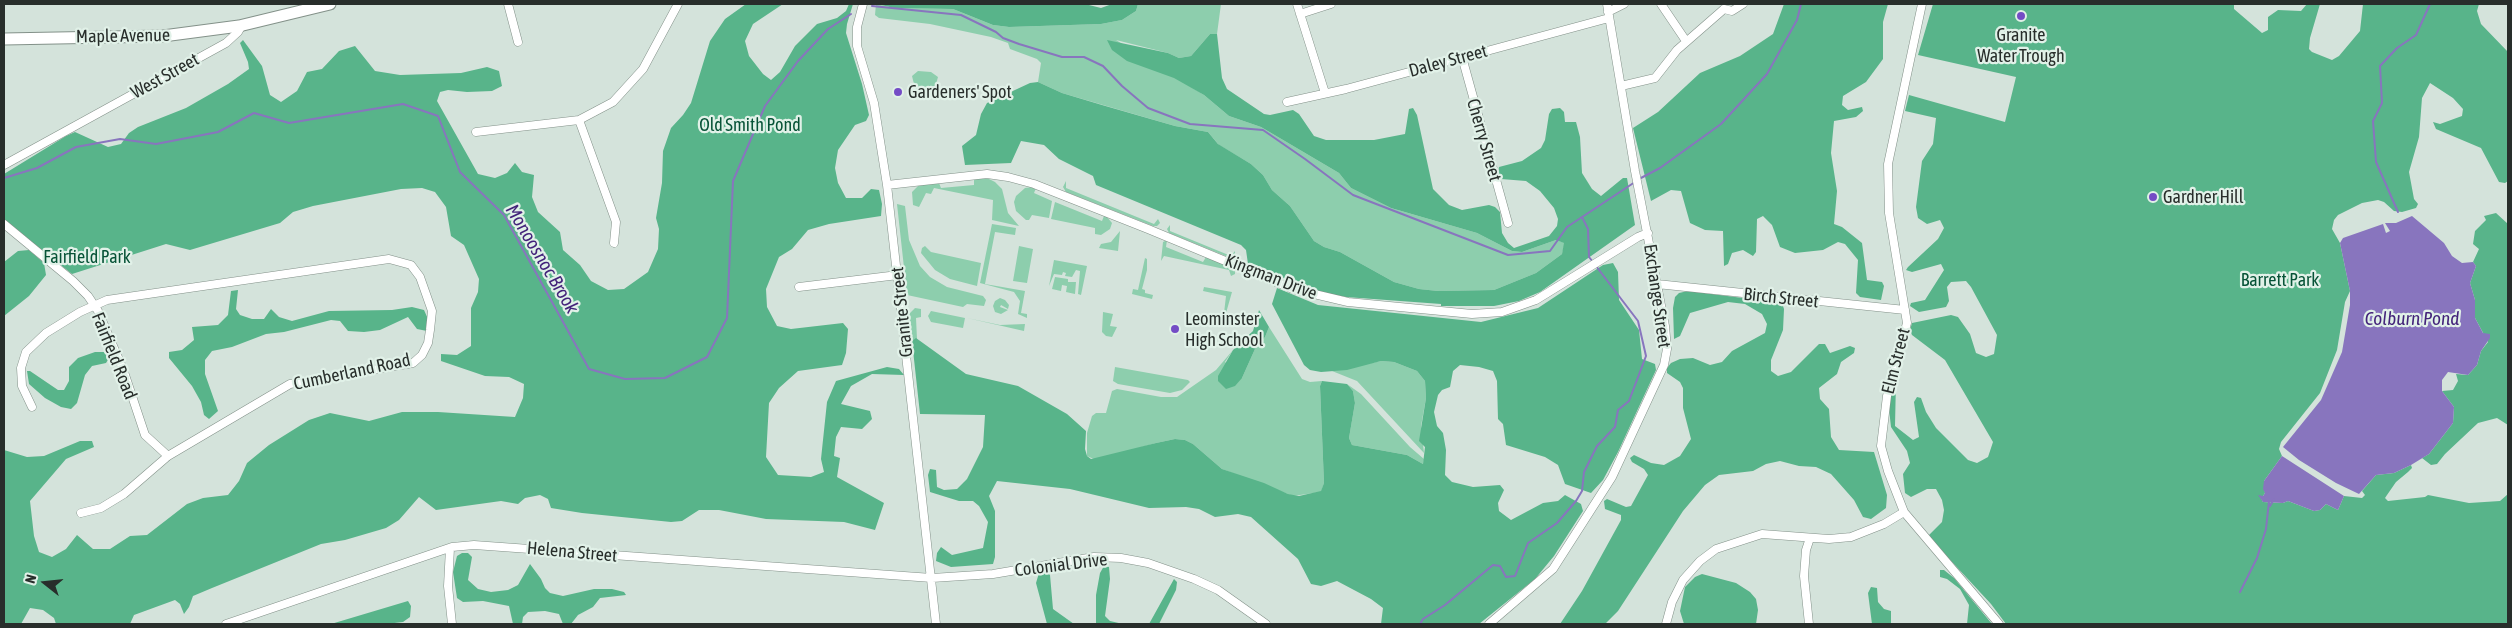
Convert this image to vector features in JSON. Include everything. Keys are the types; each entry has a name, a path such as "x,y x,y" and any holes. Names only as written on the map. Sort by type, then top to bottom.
{"main road":[{"path":"242,25 330,4"},
{"name":"Maple Avenue","path":"4,39 163,36 242,25"}],"street":[{"path":"508,4 518,42"},
{"path":"476,132 579,120 613,102 635,80 678,4"},
{"name":"Granite Street","path":"863,4 857,27 857,46 874,103 887,185 936,624"},
{"path":"1297,4 1325,93"},
{"path":"1300,14 1331,4"},
{"name":"Exchange Street","path":"1489,624 1553,569 1620,460 1664,365 1667,339 1638,188 1607,4"},
{"name":"Daley Street","path":"1287,102 1462,57 1609,15 1624,4"},
{"path":"1661,4 1686,41"},
{"path":"1621,86 1655,78 1668,59 1724,6 1732,11 1743,4"},
{"name":"Elm Street","path":"1922,4 1888,164 1889,213 1907,323 1890,382 1881,442 1888,471 1904,512 1999,624"},
{"name":"West Street","path":"4,165 226,43 238,32 242,25"},
{"name":"Cherry Street","path":"1462,57 1508,222"},
{"path":"579,120 616,222 614,243"},
{"name":"Kingman Drive","path":"887,185 987,174 1020,180 1154,231 1293,289 1348,302 1472,314 1502,312 1536,300 1648,233"},
{"name":"Fairfield Road","path":"4,224 73,281 94,305 123,369 144,435 168,456"},
{"name":"Cumberland Road","path":"32,407 22,386 22,360 26,352 46,333 94,305 107,300 389,259 411,265 420,277 432,311 425,349 413,362 290,384 168,456 124,494 101,508 81,513"},
{"path":"799,287 898,275"},
{"name":"Birch Street","path":"1657,284 1905,310"},
{"path":"1666,624 1672,602 1680,584 1712,551 1762,534 1810,538 1851,537 1884,524 1904,512"},
{"path":"1808,624 1804,576 1806,550 1810,538"},
{"name":"Helena Street","path":"226,624 450,548 474,544 626,557 930,578"},
{"path":"450,548 448,586 452,624"},
{"name":"Colonial Drive","path":"930,578 993,574 1094,557 1121,558 1148,563 1194,579 1218,590 1266,624"}],"green space":[{"path":"746,4 783,4 753,24 745,41 749,56 763,74 771,80 780,72 795,46 817,24 837,18 846,11 849,4 853,4 846,33 862,84 869,115 866,121 855,125 838,150 835,168 838,183 846,198 862,198 871,189 879,190 882,204 881,216 829,224 808,230 792,249 779,257 766,289 767,307 777,326 791,329 843,323 848,329 846,353 842,365 798,371 779,388 769,403 766,457 778,475 811,477 824,472 821,459 827,402 836,381 887,367 899,369 904,375 872,374 851,386 841,404 870,411 872,419 862,429 841,427 836,437 834,456 840,458 837,477 884,503 875,530 844,522 766,519 719,510 699,510 682,521 671,522 582,513 551,508 548,499 540,495 525,498 518,504 501,501 436,510 419,497 399,520 386,528 345,540 321,544 193,596 184,614 180,604 175,600 134,615 130,624 56,624 54,618 43,610 30,608 21,624 4,624 4,450 27,457 44,456 80,441 92,441 94,447 66,459 30,501 34,536 39,552 52,557 66,549 77,535 93,549 110,549 130,536 147,535 187,504 203,498 228,495 239,481 247,463 269,445 309,420 330,413 369,421 402,412 438,412 515,417 523,398 524,384 509,377 485,376 441,361 441,354 457,355 471,346 471,308 478,292 479,279 464,245 451,236 446,207 435,192 422,188 401,189 313,206 293,212 280,223 190,250 166,244 72,274 4,220 4,174 75,132 108,147 121,144 129,133 138,127 186,108 228,84 249,69 240,43 243,40 262,66 270,95 281,102 297,91 307,72 322,69 339,51 355,46 375,71 400,75 461,73 487,67 499,71 502,86 492,91 467,92 448,90 440,92 437,101 478,174 495,178 507,173 515,163 522,172 534,175 532,197 538,212 560,232 563,250 580,265 591,281 608,290 624,289 648,272 658,249 659,229 656,218 662,183 663,151 671,128 691,103 710,41 725,19"},
{"path":"876,4 894,8 953,9 993,25 1009,27 1101,24 1122,20 1136,11 1138,4 1221,4 1217,34 1210,34 1191,56 1179,58 1168,53 1116,40 1204,95 1229,116 1261,127 1339,173 1351,188 1391,208 1477,233 1512,251 1522,252 1556,240 1565,243 1562,254 1536,273 1494,290 1438,291 1419,289 1394,282 1340,252 1324,247 1314,241 1290,206 1272,190 1263,175 1251,164 1219,145 1208,132 1175,126 1062,93 1038,82 1041,63 1037,59 1010,49 1008,43 991,37 930,24 879,18 875,15"},
{"path":"877,4 1085,4 1101,8 1112,4 1138,4 1136,11 1122,20 1101,24 1009,27 993,25 953,9 894,8"},
{"path":"1784,4 1888,4 1883,22 1883,59 1866,82 1843,96 1842,105 1848,110 1862,107 1863,111 1856,117 1834,121 1831,153 1837,191 1834,224 1842,227 1862,243 1867,280 1882,282 1884,286 1881,300 1860,297 1856,293 1858,260 1845,244 1838,242 1823,250 1795,253 1780,247 1772,225 1763,216 1757,219 1756,252 1753,256 1743,250 1732,253 1728,264 1724,266 1723,231 1705,230 1690,223 1681,191 1671,190 1651,201 1633,128 1658,112 1700,73 1740,56 1773,34"},
{"name":"Barrett Park","path":"1933,4 2234,4 2234,9 2262,33 2268,30 2268,17 2278,10 2301,11 2307,4 2320,4 2310,38 2309,49 2332,60 2339,56 2360,31 2363,4 2479,4 2477,11 2481,24 2508,52 2508,181 2505,183 2499,182 2481,148 2436,129 2433,122 2440,124 2462,116 2463,109 2453,98 2430,83 2422,98 2419,137 2409,172 2414,199 2418,204 2416,208 2402,212 2394,211 2384,202 2378,200 2362,203 2338,215 2334,220 2332,229 2340,243 2350,291 2345,302 2337,350 2320,393 2281,442 2279,449 2282,456 2264,481 2265,493 2263,496 2260,496 2263,502 2283,503 2288,501 2314,511 2320,510 2326,504 2338,510 2344,496 2362,498 2365,495 2362,491 2376,475 2394,473 2411,465 2412,468 2396,482 2385,498 2388,501 2425,497 2428,495 2469,503 2500,501 2508,494 2508,624 2006,624 1991,604 1928,536 1942,522 1944,510 1942,500 1936,489 1927,489 1911,497 1905,493 1903,474 1910,463 1907,451 1891,427 1889,409 1892,381 1896,380 1895,426 1913,440 1919,437 1914,402 1917,397 1921,398 1926,412 1936,428 1968,460 1977,463 1988,457 1993,442 1945,360 1912,335 1910,330 1912,323 1951,315 1958,317 1970,334 1976,353 1986,357 1994,354 1997,335 1966,281 1951,282 1947,287 1949,301 1946,307 1919,312 1910,306 1911,303 1925,300 1944,270 1941,264 1912,272 1906,270 1938,239 1944,228 1940,220 1927,224 1918,218 1916,207 1922,161 1933,144 1936,118 1905,111 1909,95 2005,122 2016,77 1918,55"},
{"path":"1210,34 1217,34 1222,78 1227,89 1264,114 1270,115 1293,110 1299,114 1314,136 1326,140 1374,140 1405,134 1409,109 1413,108 1417,115 1433,189 1449,205 1462,210 1489,205 1495,207 1500,212 1502,233 1508,243 1514,248 1549,236 1557,226 1558,219 1554,208 1540,191 1526,181 1497,177 1499,167 1522,161 1541,148 1545,140 1549,114 1552,109 1560,108 1564,112 1565,122 1576,122 1580,137 1582,173 1592,189 1601,196 1623,178 1627,178 1635,225 1540,292 1519,301 1494,306 1441,306 1441,304 1346,297 1319,292 1248,264 1246,250 1241,245 1096,185 1093,176 1059,159 1044,145 1021,141 1011,163 965,165 962,146 976,135 981,114 987,103 1030,83 1038,82 1062,93 1102,105 1175,126 1208,132 1218,144 1251,164 1263,175 1272,190 1290,206 1314,241 1324,247 1340,252 1394,282 1419,289 1438,291 1494,290 1536,273 1562,254 1564,243 1556,240 1522,252 1512,251 1477,233 1391,208 1351,188 1339,173 1261,127 1229,116 1204,95 1174,78 1127,61 1112,50 1107,40 1168,53 1179,58 1191,56"},
{"path":"918,71 931,72 938,77 932,98 918,96 912,76"},
{"path":"987,178 995,182 1002,189 1008,213 1019,226 992,220 993,200 934,188 931,194 926,193 919,207 913,205 912,192 919,185 939,183 941,188 974,185 974,179"},
{"path":"1066,181 1066,188 1154,224 1158,219 1160,223 1157,226 1153,226 1066,192 1063,187"},
{"path":"1025,188 1036,188 1034,193 1052,201 1049,218 1032,215 1029,220 1026,220 1016,211 1014,202 1016,196"},
{"path":"1055,202 1102,221 1104,216 1107,217 1112,223 1110,229 1101,235 1095,234 1095,228 1051,219"},
{"path":"897,204 905,206 909,240 920,266 930,277 947,287 983,296 986,300 984,306 967,304 963,307 907,295"},
{"path":"2496,213 2508,224 2508,425 2497,418 2478,423 2437,464 2431,465 2422,458 2429,454 2453,423 2454,407 2442,391 2453,390 2458,381 2456,374 2468,375 2477,365 2481,351 2488,342 2475,318 2475,300 2470,283 2476,266 2473,262 2479,249 2473,244 2475,231 2486,220 2484,216"},
{"path":"992,224 1016,228 1015,235 995,232 985,284 1025,291 1021,313 1027,314 1027,318 1018,314 1020,301 1014,292 980,283"},
{"path":"1170,225 1170,231 1231,256 1235,251 1235,257 1233,259 1169,233 1167,229"},
{"path":"1120,231 1118,251 1099,248 1101,244 1111,242"},
{"path":"1167,240 1166,247 1203,262 1206,257 1231,267 1235,270 1235,274 1231,276 1229,270 1164,256 1161,261 1163,242"},
{"path":"925,246 931,252 981,263 977,286 950,279 935,270 921,253 922,248"},
{"path":"1019,246 1033,249 1027,283 1013,281"},
{"path":"29,250 44,263 46,275 29,296 4,316 4,262 18,251"},
{"path":"1145,258 1147,259 1147,270 1142,289 1145,290 1145,293 1153,295 1152,299 1132,294 1133,289 1138,290"},
{"path":"1054,260 1087,266 1081,295 1078,294 1080,271 1076,270 1072,277 1065,276 1066,273 1063,272 1062,275 1054,274 1049,286"},
{"path":"1613,263 1618,272 1619,300 1639,330 1642,359 1655,364 1656,370 1618,452 1603,480 1591,493 1565,484 1558,465 1545,457 1506,445 1503,424 1498,419 1497,381 1493,371 1460,365 1453,371 1450,387 1442,390 1438,395 1434,412 1437,426 1443,433 1446,450 1445,475 1452,482 1473,487 1500,485 1504,490 1498,503 1499,511 1511,520 1543,503 1558,501 1565,495 1581,504 1583,511 1554,556 1535,579 1479,624 1381,624 1383,608 1371,599 1337,581 1321,586 1311,584 1298,559 1251,517 1238,514 1215,517 1199,509 1186,507 1149,508 1070,489 997,481 989,496 995,511 995,557 993,564 951,567 936,561 937,553 941,547 952,555 983,548 988,522 979,506 973,501 959,501 930,492 928,475 930,469 936,470 937,487 944,490 957,489 967,479 983,447 985,415 920,414 912,341 916,338 966,374 1018,386 1067,414 1086,431 1085,449 1087,456 1091,459 1175,439 1185,440 1193,444 1222,469 1264,483 1288,494 1299,496 1321,491 1324,483 1320,386 1322,381 1347,384 1353,391 1355,403 1349,438 1352,445 1407,455 1423,464 1425,447 1419,441 1426,398 1425,381 1417,371 1394,362 1381,361 1347,370 1321,372 1310,370 1304,365 1272,304 1277,288 1318,305 1481,322 1538,308 1603,265"},
{"path":"1055,277 1068,279 1068,282 1076,282 1075,294 1066,292 1067,286 1062,285 1061,291 1052,289"},
{"path":"1204,287 1232,292 1226,313 1224,313 1226,296 1203,291"},
{"path":"238,290 236,309 240,315 252,319 264,319 271,309 279,317 292,321 329,311 392,310 412,307 424,310 428,319 427,331 417,329 408,317 380,330 364,332 348,331 340,321 331,320 284,332 266,334 232,347 212,351 205,360 205,374 218,411 209,419 204,415 201,402 192,386 169,358 169,352 182,350 194,340 192,327 218,325 228,315 231,291"},
{"path":"1688,291 1782,303 1784,309 1783,330 1771,360 1771,371 1778,376 1791,372 1819,344 1825,344 1830,353 1850,346 1855,348 1854,353 1841,362 1837,374 1819,388 1820,399 1829,409 1831,437 1839,450 1874,452 1887,495 1886,508 1871,519 1863,517 1854,500 1831,474 1816,467 1799,466 1780,461 1766,464 1753,471 1719,475 1705,485 1683,511 1618,611 1605,624 1560,624 1582,591 1621,520 1621,515 1605,509 1604,501 1607,499 1626,507 1631,506 1648,475 1644,469 1632,462 1630,458 1634,455 1651,463 1664,465 1680,456 1691,439 1683,408 1683,388 1680,382 1667,373 1667,368 1671,363 1680,359 1693,358 1710,365 1722,362 1732,351 1765,333 1767,324 1762,314 1745,304 1728,302 1690,313 1680,336 1674,339 1673,308 1675,297 1679,293"},
{"path":"1000,298 1009,305 1008,309 1001,305 1000,307 1008,310 1001,314 995,312 993,306 995,301"},
{"path":"915,308 921,309 921,317 916,318 917,339 912,341 909,314"},
{"path":"1259,310 1269,327 1265,337 1255,349 1242,378 1235,386 1226,389 1218,381 1218,376 1233,350 1253,331"},
{"path":"931,311 965,318 963,328 931,322 928,316"},
{"path":"1103,312 1113,314 1110,326 1117,327 1112,337 1106,336 1102,332"},
{"path":"967,318 1000,325 1025,324 1024,331"},
{"path":"1269,327 1302,379 1310,382 1322,381 1320,386 1324,483 1321,492 1293,496 1222,469 1193,444 1185,440 1175,439 1156,443 1096,460 1087,456 1087,433 1092,416 1096,413 1106,413 1112,391 1117,389 1161,397 1177,397 1216,370 1233,350 1225,362 1242,378 1255,349 1265,337"},
{"path":"95,352 107,352 109,358 106,363 92,366 85,375 77,403 71,409 61,407 45,398 29,384 27,371 30,371 58,390 64,390 69,381 69,367 78,358"},
{"path":"1381,361 1394,362 1417,371 1425,381 1426,398 1421,426 1424,453 1357,381 1332,371"},
{"path":"1115,367 1188,380 1190,382 1182,390 1170,393 1118,384 1113,381"},
{"path":"1347,384 1361,394 1410,447 1424,459 1423,464 1407,455 1352,445 1349,438 1355,403 1353,391"},
{"path":"462,553 468,553 472,557 468,580 478,589 491,592 508,590 518,585 530,564 550,593 563,596 594,589 612,589 624,592 626,595 600,598 593,607 578,615 571,624 563,624 559,614 545,611 528,612 523,617 522,624 513,624 509,606 483,601 463,602 457,598 453,572 457,556"},
{"path":"1104,566 1109,567 1110,579 1105,616 1110,621 1123,624 1096,624 1096,595 1100,573"},
{"path":"1043,570 1050,575 1053,609 1074,624 1047,624 1036,583 1039,573"},
{"path":"1940,570 1944,570 1954,578 1992,624 1967,624 1969,605 1960,589 1947,579 1940,577"},
{"path":"1702,574 1736,583 1750,592 1756,599 1758,610 1756,624 1684,624 1680,611 1685,587 1695,577"},
{"path":"1174,579 1177,582 1176,590 1159,624 1149,624"},
{"path":"1871,587 1877,588 1878,602 1884,609 1891,611 1891,624 1872,624 1868,593"},
{"path":"408,601 411,606 410,617 403,622 386,624 331,624"}],"water":[{"name":"Colburn Pond","path":"2412,216 2444,243 2452,256 2462,263 2473,262 2476,266 2470,283 2475,300 2475,318 2483,333 2490,334 2490,338 2481,351 2477,365 2468,375 2448,372 2442,380 2442,391 2454,407 2453,423 2429,454 2394,473 2376,475 2359,494 2336,483 2299,460 2283,447 2321,400 2342,352 2350,305 2350,291 2340,243 2343,238 2383,224 2386,233 2390,231 2385,223 2396,223"},
{"path":"2282,456 2344,496 2338,510 2326,504 2320,510 2314,511 2288,501 2283,503 2263,502 2258,495 2263,496 2265,493 2263,489 2264,481"}],"waterway":[{"path":"1639,179 1660,168 1721,124 1767,74 1797,20 1801,4"},
{"path":"2398,212 2376,162 2373,121 2382,103 2380,66 2397,48 2416,35 2430,4"},
{"path":"872,6 961,15 996,32 1003,38 1019,44 1062,57 1084,57 1103,66 1122,86 1148,108 1190,124 1263,130 1353,195 1508,255 1550,251 1567,227 1635,182"},
{"name":"Monoosnoc Brook","path":"4,178 37,168 76,147 120,139 156,144 218,132 254,113 289,123 403,104 438,116 460,172 504,215 589,369 625,379 665,378 707,357 727,318 733,181 765,106 798,61 828,29 851,14"},
{"path":"1582,217 1588,229 1589,257 1593,262"},
{"path":"1420,624 1423,619 1445,605 1493,565 1500,566 1506,577 1515,576 1528,543 1557,523 1576,501 1582,491 1584,472 1597,446 1615,427 1618,410 1629,401 1646,356 1638,321 1596,266"},
{"path":"2270,506 2274,499"},
{"path":"2240,592 2257,558 2266,529 2269,501"}],"place":[{"name":"Granite Water Trough","path":"2021,16"},
{"name":"Gardeners' Spot","path":"898,92"},
{"name":"Gardner Hill","path":"2153,197"},
{"name":"Leominster High School","path":"1175,329"}],"park label":[{"name":"Old Smith Pond","path":"750,125"},
{"name":"Fairfield Park","path":"87,257"}]}
